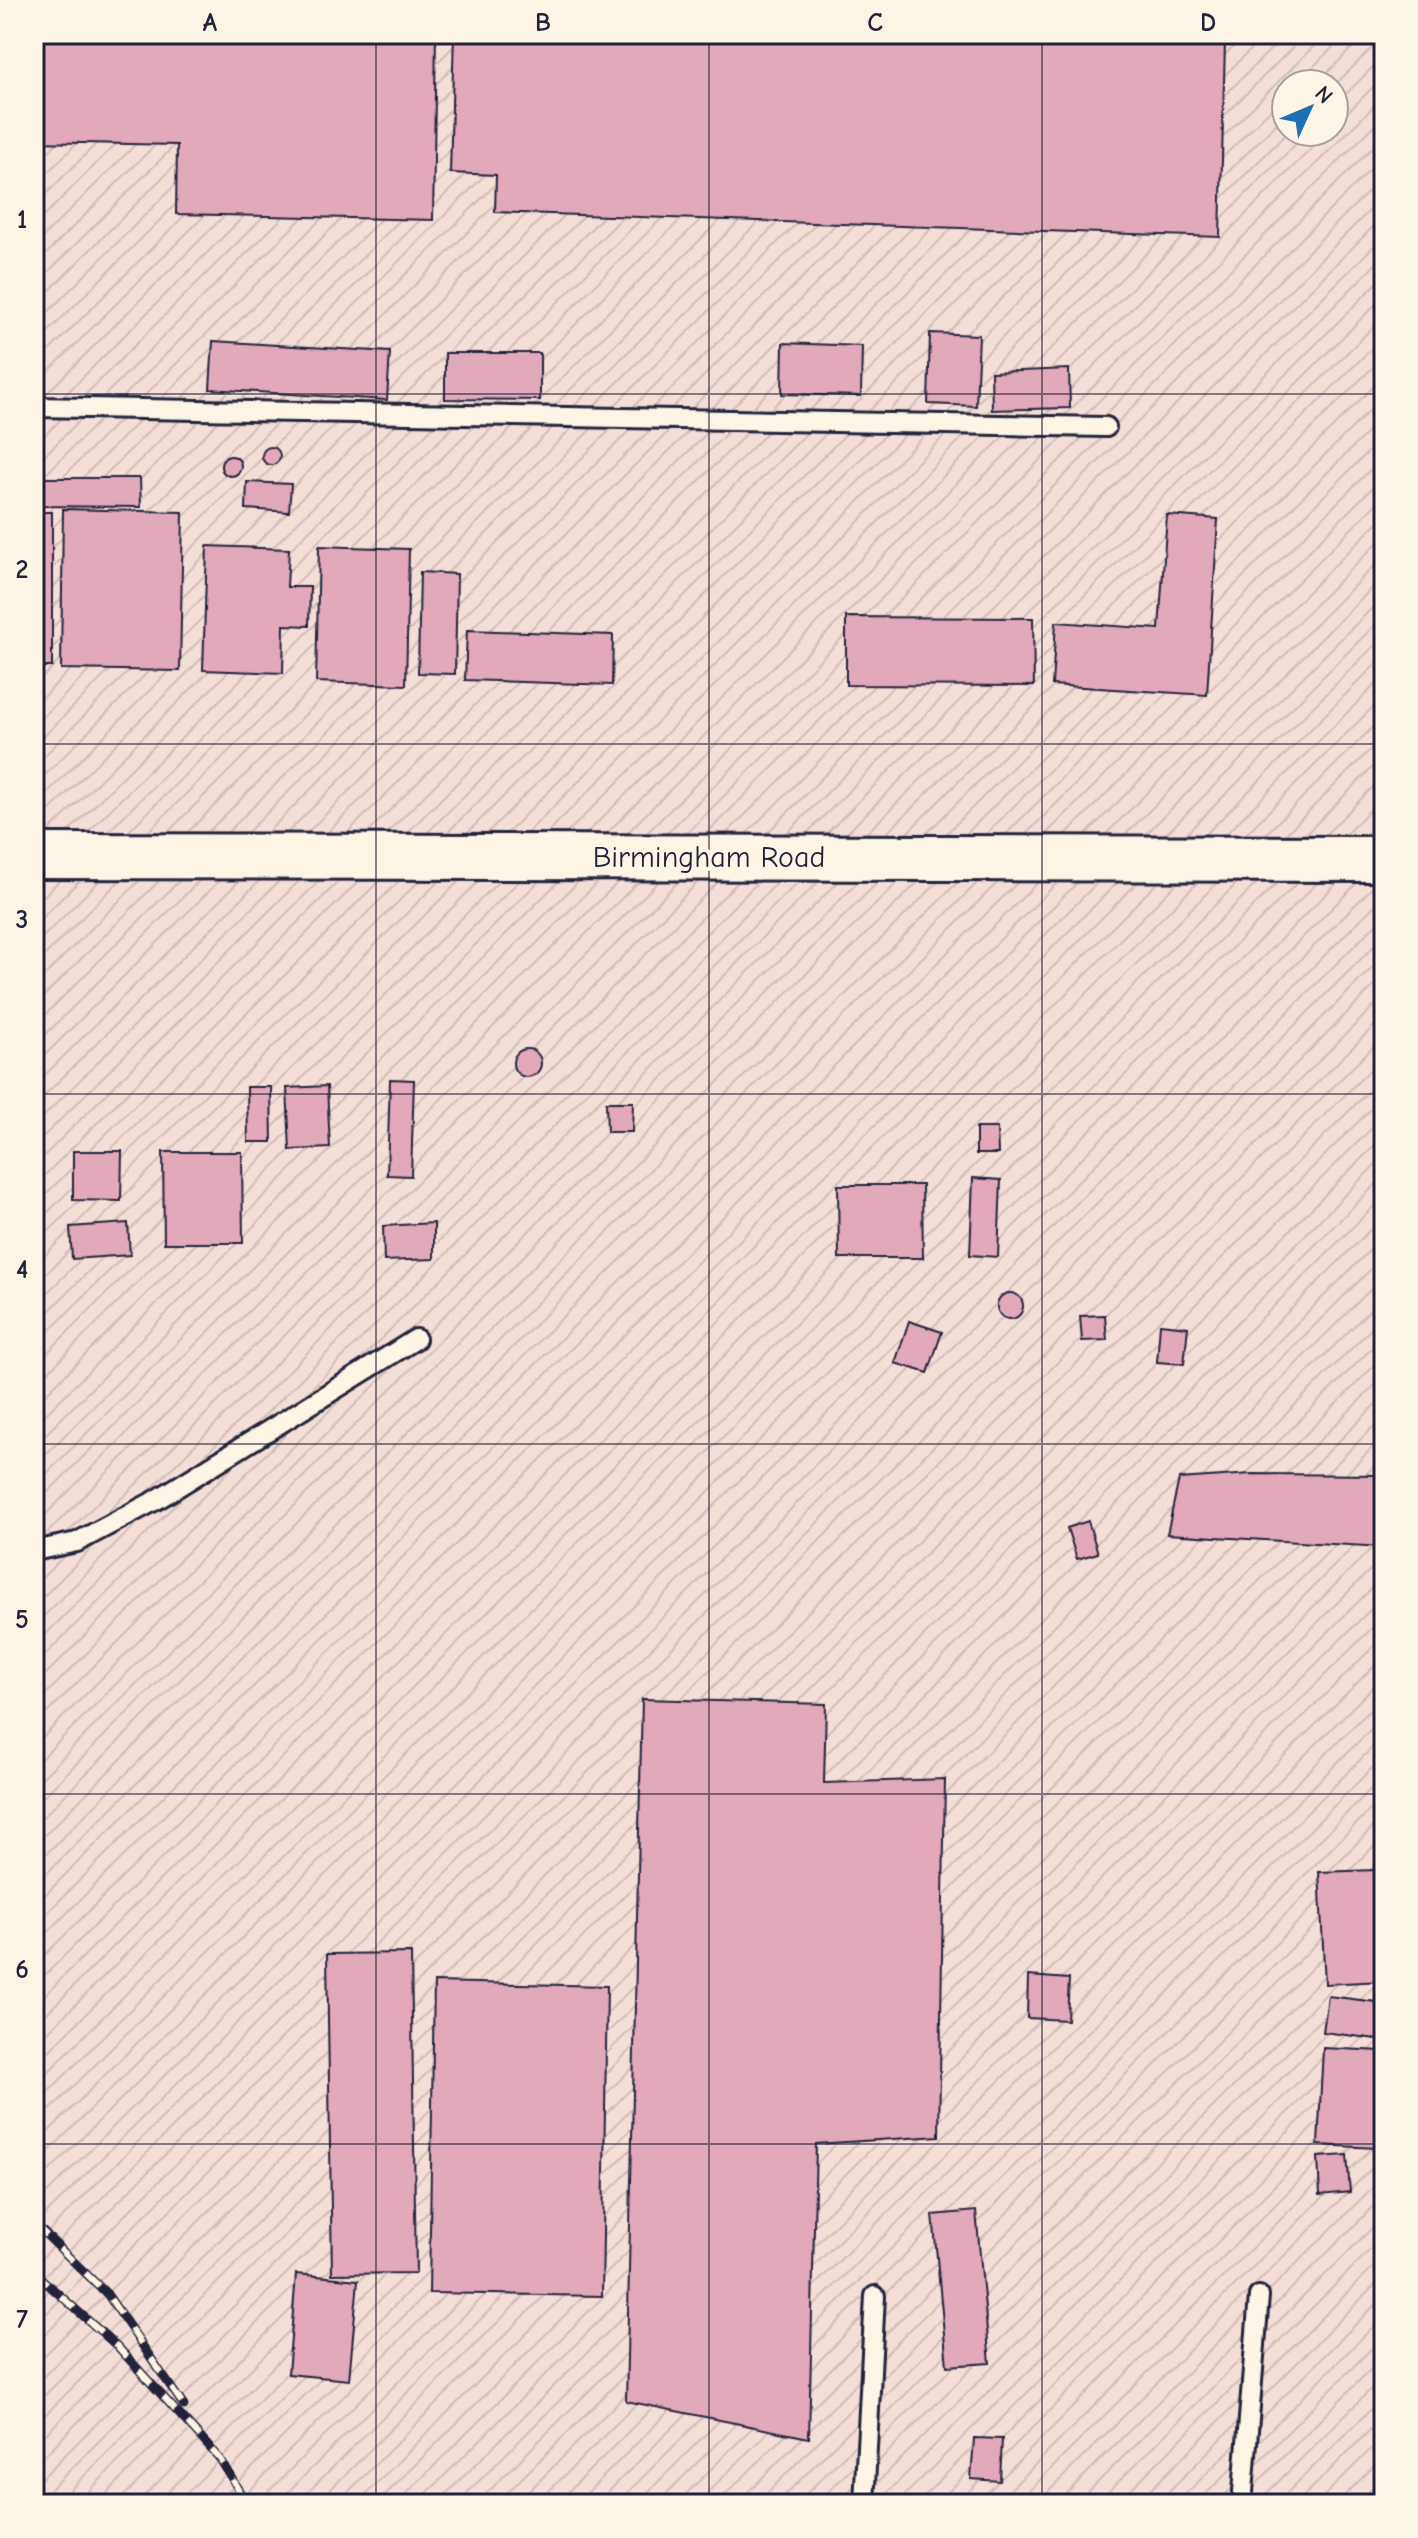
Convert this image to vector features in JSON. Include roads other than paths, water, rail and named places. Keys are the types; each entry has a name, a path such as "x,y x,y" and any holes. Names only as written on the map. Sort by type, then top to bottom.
{"street":[{"name":"Birmingham Road","path":"34,856 1384,859"}],"lane":[{"path":"34,407 1106,427"},
{"path":"34,1551 77,1542 158,1499 416,1339"},
{"path":"864,2504 875,2296"},
{"path":"1242,2504 1259,2296"}],"railway":[{"path":"34,2223 107,2294 184,2406"},
{"path":"34,2272 118,2347 220,2459 247,2504"}]}
